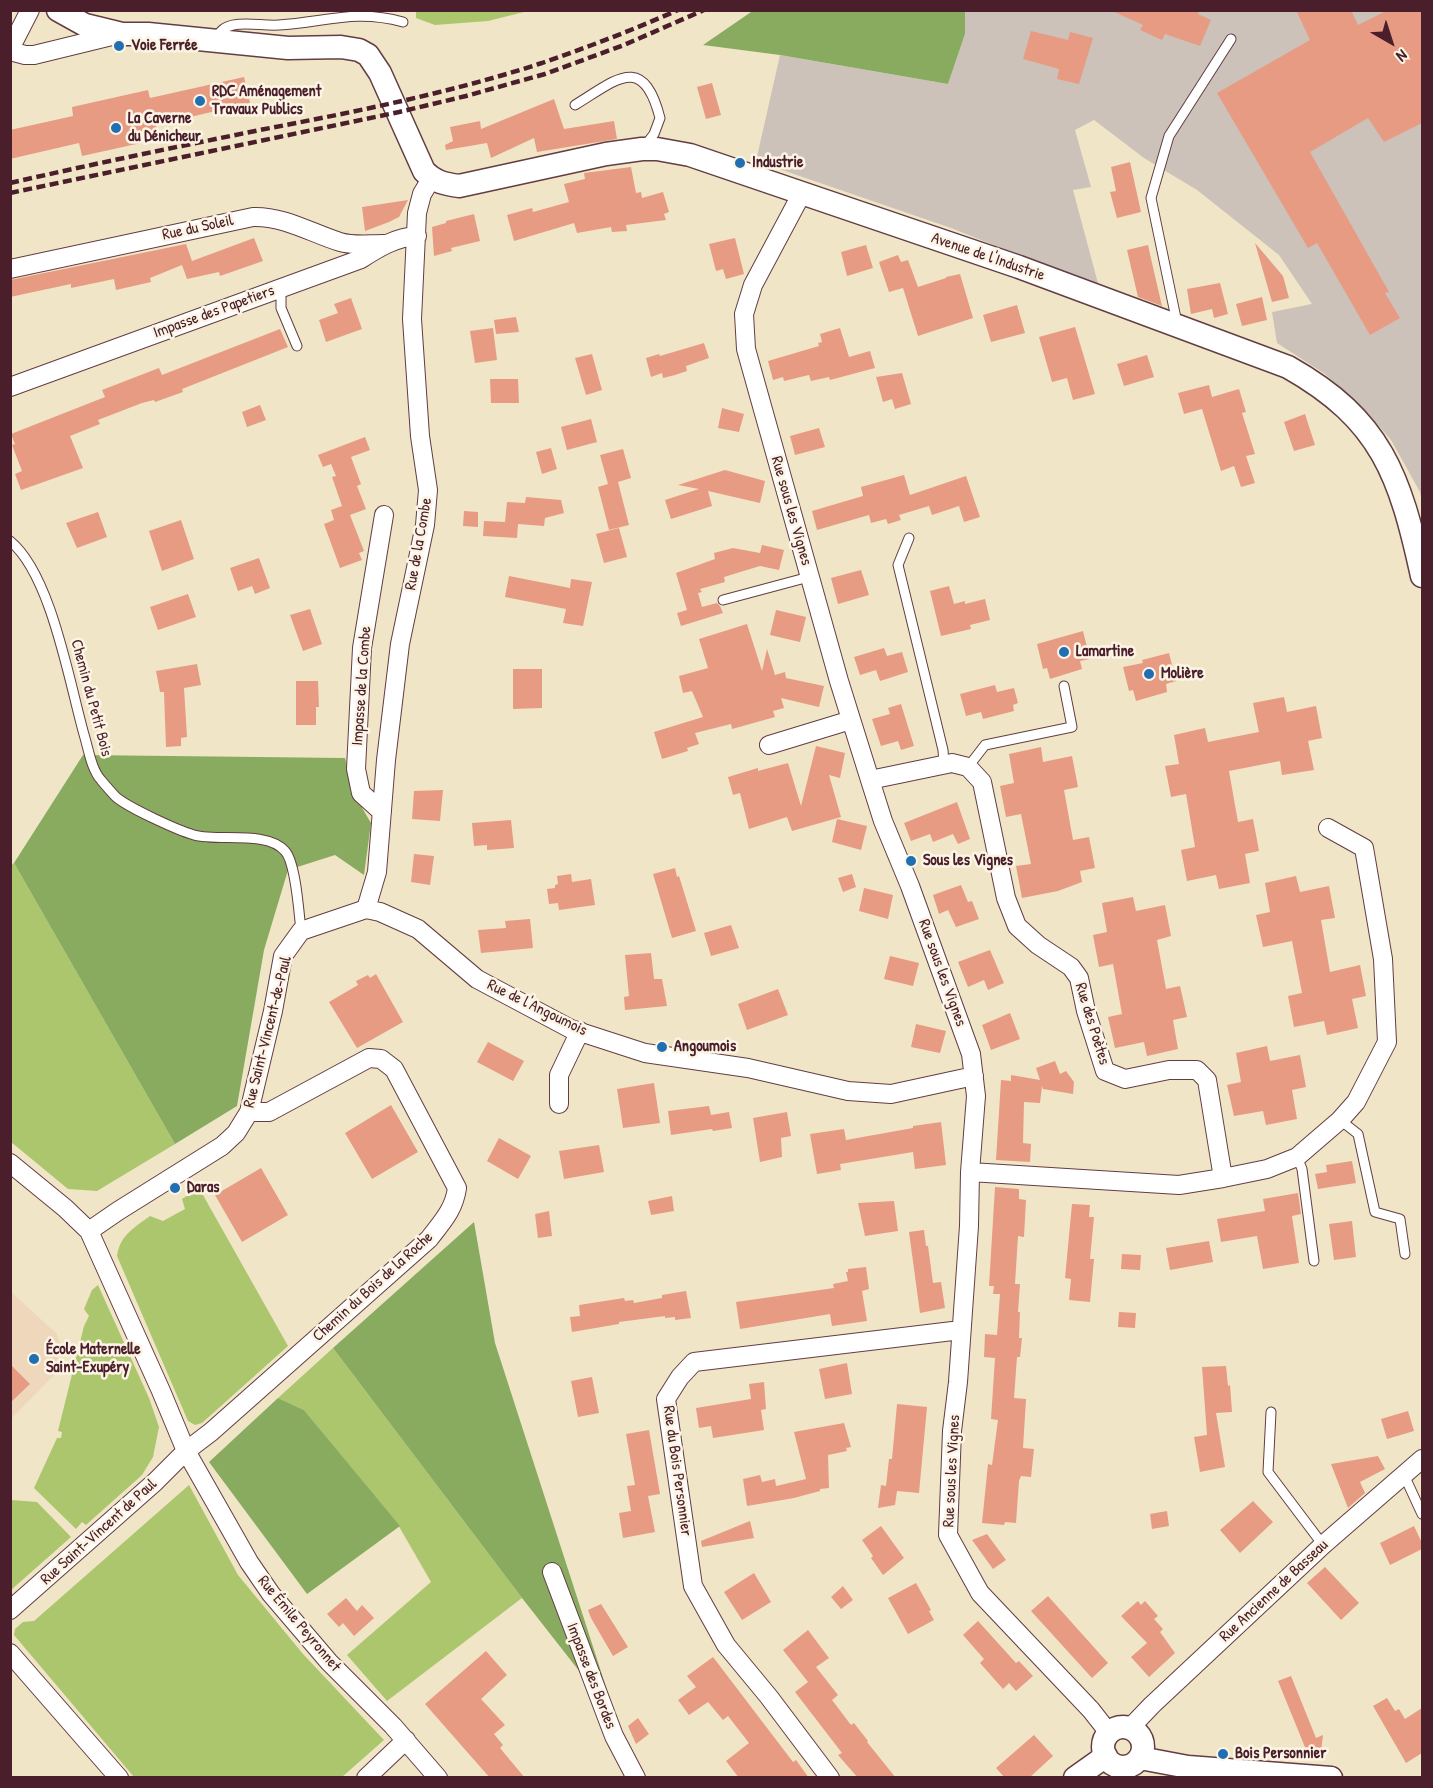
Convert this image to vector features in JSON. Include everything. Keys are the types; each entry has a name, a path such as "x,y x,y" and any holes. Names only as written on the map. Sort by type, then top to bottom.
{"street":[{"path":"10,20 25,10"},
{"path":"30,10 10,50 25,55 34,55 122,34 148,34 288,48 351,48 368,55 380,73 419,162 431,179"},
{"path":"58,10 85,25 122,34"},
{"name":"Avenue de l'Industrie","path":"431,179 459,186 606,154 642,149 657,149 690,155 1018,267 1288,367 1317,383 1345,406 1373,438 1396,479 1410,518 1422,576"},
{"name":"Rue de la Combe","path":"366,909 377,872 386,760 400,644 425,525 428,490 420,436 412,319 420,204 422,194 431,179"},
{"name":"Rue sous les Vignes","path":"802,193 753,285 744,314 746,349 851,720 883,821 951,996 971,1054 974,1076 976,1096 970,1172 969,1226 958,1382 952,1431 948,1535 980,1593 1091,1710 1119,1731"},
{"name":"Rue du Soleil","path":"10,269 266,216 342,243 384,244"},
{"name":"Impasse des Papetiers","path":"10,387 361,259 384,244 409,236 417,236"},
{"name":"Impasse de la Combe","path":"382,812 361,793 356,769 362,648 384,515"},
{"path":"769,746 851,720"},
{"path":"870,780 952,763 968,767"},
{"name":"Rue des Poètes","path":"968,767 982,782 1006,898 1017,926 1038,945 1071,967 1078,978 1105,1071 1125,1079 1169,1070 1197,1070 1207,1080 1223,1178"},
{"path":"970,1172 1179,1185 1267,1169 1297,1157 1340,1120 1356,1102 1387,1042 1383,960 1364,848 1328,828"},
{"path":"301,931 366,909"},
{"name":"Rue de l'Angoumois","path":"366,909 380,912 418,929 477,979 580,1031 645,1053 748,1068 848,1091 891,1094 974,1076"},
{"name":"Rue Saint-Vincent-de-Paul","path":"89,1231 222,1146 236,1134 249,1112 273,1011 283,956 301,931"},
{"path":"559,1104 559,1075 580,1031"},
{"name":"Chemin du Bois de la Roche","path":"186,1451 211,1432 429,1239 449,1214 455,1201 457,1188 394,1069 381,1059 369,1058 269,1112 249,1112"},
{"path":"10,1163 89,1231"},
{"name":"Rue Émile Peyronnet","path":"89,1231 186,1451 249,1562 271,1594 329,1662 406,1740 438,1778"},
{"name":"Rue du Bois Personnier","path":"830,1778 770,1697 726,1645 693,1586 666,1398 680,1377 694,1362 961,1330"},
{"name":"Rue Saint-Vincent de Paul","path":"10,1610 139,1497 186,1451"},
{"name":"Rue Ancienne de Basseau","path":"1119,1731 1152,1705 1323,1545 1422,1459"},
{"name":"Impasse des Bordes","path":"552,1572 614,1736 636,1778"},
{"path":"10,1653 119,1778"},
{"path":"1119,1731 1137,1733 1141,1738 1143,1745 1140,1758 1131,1765 1119,1767 1106,1756 1104,1745 1119,1731"},
{"path":"366,1778 406,1740"},
{"path":"1076,1778 1106,1756"},
{"path":"1140,1758 1188,1767 1331,1778"}],"lane":[{"path":"214,40 219,32 235,24 280,25 352,15 375,15 403,22"},
{"path":"1178,326 1151,198 1169,136 1231,39"},
{"path":"575,105 616,80 625,77 640,79 648,86 660,118 654,134 642,149"},
{"path":"281,288 281,308 297,346"},
{"path":"909,538 898,565 943,750 944,765"},
{"name":"Chemin du Petit Bois","path":"10,541 18,547 33,572 56,624 79,718 97,775 117,798 166,824 195,836 239,837 275,843 286,852 291,863 301,931"},
{"path":"723,600 809,576"},
{"path":"968,767 984,746 1072,727 1064,686"},
{"path":"1340,1120 1358,1134 1375,1212 1400,1219 1405,1254"},
{"path":"1297,1157 1302,1169 1314,1261"},
{"path":"1271,1412 1268,1472 1323,1545"},
{"path":"1404,1475 1422,1514"}],"shaded area":[{"path":"965,11 1422,11 1422,502 1420,492 1391,440 1366,411 1325,374 1277,343 1272,312 1312,304 1279,255 1197,190 1144,158 1094,120 1075,130 1091,187 1073,190 1099,287 951,228 756,161 780,55 948,84 965,34"},
{"name":"École Maternelle Saint-Exupéry","path":"10,1291 57,1334 60,1344 55,1374 11,1419"}],"green space":[{"path":"416,10 528,11 488,21 435,25 416,18"},
{"path":"754,10 965,11 965,34 948,84 780,55 703,45"},
{"path":"83,755 345,758 354,794 371,823 364,875 335,855 288,870 264,950 237,1106 175,1144 14,863"},
{"path":"14,863 175,1144 97,1191 68,1189 11,1142 10,866"},
{"path":"199,1188 288,1346 202,1423 195,1425 188,1421 117,1256 121,1243 133,1228 150,1216 163,1221 185,1209 182,1199"},
{"path":"474,1222 495,1343 616,1718 333,1348"},
{"path":"98,1285 149,1398 159,1427 153,1457 142,1475 86,1525 82,1522 76,1529 34,1488 57,1438 61,1438 62,1432 58,1431 84,1326 89,1316 84,1309 92,1290"},
{"path":"333,1348 522,1598 387,1701 347,1655 431,1582 397,1523 304,1410 278,1398"},
{"path":"278,1398 304,1410 400,1526 307,1594 209,1462"},
{"path":"189,1485 238,1575 303,1654 384,1740 342,1777 134,1777 14,1635 15,1629 23,1622 34,1621"},
{"path":"11,1500 37,1502 71,1537 11,1590"}],"building":[{"path":"1110,10 1199,10 1198,14 1211,20 1200,46 1165,34 1162,40 1140,30 1143,25"},
{"path":"1296,10 1351,10 1358,25 1388,10 1422,10 1422,123 1384,142 1368,118 1310,152 1389,292 1385,293 1400,318 1370,335 1317,243 1308,248 1217,93 1310,40"},
{"path":"1031,31 1068,40 1070,32 1093,38 1079,84 1057,79 1059,69 1023,59"},
{"path":"244,77 250,103 156,125 159,139 82,156 79,143 10,159 10,130 73,116 72,107 148,90 150,98"},
{"path":"712,83 721,115 706,119 697,87"},
{"path":"554,99 564,129 614,121 617,139 537,152 534,138 491,158 487,143 446,150 445,145 453,141 450,127 480,121 481,129"},
{"path":"1130,162 1141,212 1117,218 1110,192 1116,191 1111,167"},
{"path":"631,167 636,193 641,192 642,198 663,192 669,212 664,214 666,220 626,225 627,231 612,232 611,227 577,233 574,223 514,241 507,215 532,208 533,212 569,202 564,184 585,179 584,173"},
{"path":"408,200 399,217 365,231 362,207"},
{"path":"474,214 480,241 451,248 452,251 434,256 432,227"},
{"path":"254,238 263,261 220,276 219,272 187,279 182,265 150,278 151,282 116,290 114,279 71,288 71,284 10,297 10,280 186,244 192,261"},
{"path":"735,238 744,274 726,279 723,269 716,271 709,244"},
{"path":"1255,243 1283,276 1289,298 1272,302"},
{"path":"866,245 873,268 847,276 841,252"},
{"path":"1148,245 1162,306 1138,297 1127,250"},
{"path":"898,255 901,262 908,260 918,287 960,274 973,318 918,336 903,288 889,292 879,262"},
{"path":"1220,283 1228,314 1214,318 1212,309 1191,314 1187,289"},
{"path":"1262,297 1267,320 1242,326 1236,304"},
{"path":"351,298 362,329 326,342 319,320 338,313 334,304"},
{"path":"1017,305 1025,333 991,342 983,315"},
{"path":"516,317 519,332 496,334 494,320"},
{"path":"1075,327 1095,394 1073,400 1067,378 1052,382 1039,337"},
{"path":"493,328 497,360 475,363 470,331"},
{"path":"840,328 849,357 870,351 875,368 830,380 829,377 811,381 809,375 784,381 783,377 773,380 768,361 819,346 818,343 822,342 820,334"},
{"path":"280,329 288,347 182,389 183,392 155,402 154,400 142,403 98,420 100,424 70,436 83,468 21,490 15,474 22,471 12,445 15,444 11,434 105,397 102,390 159,368 162,375"},
{"path":"704,343 709,358 686,366 687,371 675,375 663,378 662,373 651,377 646,358"},
{"path":"592,354 602,390 586,395 575,358"},
{"path":"1147,355 1154,377 1124,386 1117,364"},
{"path":"902,373 911,404 895,409 892,399 883,402 876,377"},
{"path":"490,379 518,379 519,403 491,403"},
{"path":"1209,385 1212,397 1239,389 1246,412 1242,413 1255,454 1246,456 1255,483 1241,487 1234,466 1221,471 1202,409 1184,414 1178,393"},
{"path":"260,405 266,420 247,427 242,412"},
{"path":"722,408 744,414 739,432 718,428"},
{"path":"1305,414 1315,445 1294,451 1284,422"},
{"path":"591,419 597,442 567,450 561,427"},
{"path":"819,428 825,447 795,455 790,436"},
{"path":"365,437 370,450 351,457 361,484 357,486 366,509 350,515 364,551 359,553 362,560 340,568 324,524 334,520 331,510 342,506 332,477 336,476 331,464 323,467 318,455"},
{"path":"551,448 557,469 542,474 536,452"},
{"path":"623,449 631,478 618,482 629,525 609,530 598,487 608,484 600,455"},
{"path":"725,470 765,481 760,503 708,491 712,506 671,519 665,500 699,489 678,485"},
{"path":"904,475 910,495 966,476 980,517 964,522 959,506 932,515 929,506 899,515 901,520 888,524 886,519 871,523 869,515 817,530 812,511 863,496 861,487"},
{"path":"526,497 561,500 564,513 545,518 544,526 518,524 517,538 483,536 484,521 505,522 507,502 525,503"},
{"path":"464,511 478,512 478,527 463,526"},
{"path":"98,512 107,537 77,548 66,523"},
{"path":"181,520 194,559 162,571 149,531"},
{"path":"619,528 627,557 604,563 596,534"},
{"path":"762,545 784,550 779,570 760,566 724,577 725,582 700,589 702,592 698,593 702,607 717,603 723,613 681,626 677,613 687,610 676,573 715,559 714,553 733,548 760,553"},
{"path":"259,558 270,588 255,594 252,586 238,591 230,568"},
{"path":"861,570 869,595 838,604 831,578"},
{"path":"509,576 570,588 571,579 592,582 583,626 563,623 566,609 505,597"},
{"path":"949,586 954,604 985,599 990,620 970,625 971,629 941,636 930,591"},
{"path":"188,594 196,617 158,630 150,607"},
{"path":"310,609 322,644 303,651 290,615"},
{"path":"776,610 806,617 800,642 770,635"},
{"path":"747,624 762,671 767,649 775,675 785,672 786,678 824,686 819,707 781,698 784,708 773,711 775,717 732,729 731,724 695,733 699,744 687,748 688,751 662,759 654,732 703,717 692,691 683,693 679,676 708,668 699,639"},
{"name":"Lamartine","path":"1083,631 1090,659 1080,661 1082,669 1050,679 1047,668 1043,669 1037,644"},
{"path":"884,648 887,656 902,652 908,672 880,681 876,670 860,675 854,657"},
{"name":"Molière","path":"1169,653 1176,681 1166,684 1167,692 1136,701 1133,690 1129,691 1123,667 1143,663 1142,660"},
{"path":"197,664 201,685 184,688 187,737 181,738 181,746 166,747 164,692 160,692 156,671"},
{"path":"513,669 542,669 542,708 513,709"},
{"path":"296,681 318,681 319,707 316,707 316,725 296,725"},
{"path":"995,685 997,692 1014,688 1018,703 1013,705 1014,711 983,719 981,712 966,716 960,694"},
{"path":"1284,697 1287,712 1316,706 1322,738 1308,741 1314,770 1282,775 1280,761 1229,771 1238,822 1253,819 1257,840 1259,851 1245,854 1250,883 1219,889 1216,875 1187,881 1181,850 1195,847 1186,794 1171,797 1165,766 1179,764 1174,735 1205,728 1208,742 1259,732 1253,703"},
{"path":"901,704 914,746 901,750 898,741 881,746 872,719 890,714 888,708"},
{"path":"816,746 845,753 840,778 829,775 841,817 792,831 787,817 749,829 740,793 733,795 728,777 758,768 758,771 788,763 801,806"},
{"path":"1041,747 1043,762 1072,756 1078,787 1064,790 1073,840 1089,837 1095,868 1080,871 1082,882 1058,891 1022,898 1016,866 1031,864 1021,814 1006,817 1000,786 1014,783 1009,754"},
{"path":"443,790 440,821 412,819 414,791"},
{"path":"957,802 970,839 958,844 953,834 933,842 930,834 911,841 904,823"},
{"path":"837,819 867,826 861,850 832,842"},
{"path":"511,820 514,848 487,850 487,845 474,846 472,823"},
{"path":"414,854 434,856 430,885 411,882"},
{"path":"675,868 696,931 672,938 653,874"},
{"path":"571,874 572,882 591,879 595,905 559,910 558,903 549,904 547,889 555,888 558,884 557,876"},
{"path":"852,874 856,887 843,892 838,878"},
{"path":"1296,876 1300,892 1329,886 1335,918 1321,920 1330,972 1360,965 1366,996 1352,999 1358,1028 1327,1035 1324,1021 1294,1027 1288,996 1302,993 1292,941 1263,947 1256,915 1270,912 1265,883"},
{"path":"961,885 968,902 972,901 979,919 956,927 948,910 939,914 933,895"},
{"path":"864,888 893,895 888,919 859,911"},
{"path":"1133,897 1136,911 1165,905 1171,936 1157,940 1166,989 1180,986 1187,1017 1173,1020 1178,1049 1147,1056 1144,1042 1115,1048 1108,1017 1122,1014 1113,964 1099,967 1093,935 1107,932 1102,903"},
{"path":"530,919 533,948 481,953 478,930 506,928 505,921"},
{"path":"731,925 739,948 711,956 704,933"},
{"path":"990,950 1004,983 988,990 984,980 968,987 958,962"},
{"path":"651,953 654,979 662,979 667,1006 625,1010 624,997 629,996 625,955"},
{"path":"890,956 919,963 913,986 884,979"},
{"path":"376,974 403,1022 357,1048 329,1002 358,985 356,981"},
{"path":"778,989 788,1015 747,1030 738,1004"},
{"path":"1010,1013 1020,1039 991,1050 982,1025"},
{"path":"916,1024 946,1031 940,1053 911,1047"},
{"path":"488,1042 524,1061 513,1081 477,1062"},
{"path":"1267,1046 1270,1061 1300,1055 1306,1087 1292,1090 1297,1119 1266,1125 1263,1111 1234,1116 1227,1085 1241,1082 1236,1053"},
{"path":"1055,1061 1060,1074 1066,1071 1074,1082 1073,1094 1043,1089 1042,1086 1040,1103 1024,1102 1023,1143 1031,1144 1030,1162 996,1160 1001,1080 1011,1081 1011,1075 1040,1080 1036,1068"},
{"path":"654,1083 660,1123 623,1128 617,1089"},
{"path":"391,1105 418,1152 372,1179 345,1133"},
{"path":"709,1106 711,1115 729,1112 732,1128 671,1135 668,1111"},
{"path":"787,1112 791,1136 781,1138 782,1157 760,1162 753,1118"},
{"path":"941,1122 946,1165 915,1169 913,1152 840,1164 841,1170 817,1174 810,1134 844,1129 846,1140"},
{"path":"499,1138 531,1156 518,1179 487,1161"},
{"path":"599,1145 604,1172 564,1179 559,1151"},
{"path":"1352,1161 1356,1183 1318,1189 1315,1174 1327,1172 1326,1165"},
{"path":"261,1168 288,1215 242,1242 215,1195"},
{"path":"995,1187 1019,1189 1019,1199 1026,1200 1024,1237 1018,1236 1015,1284 1020,1284 1018,1312 1020,1312 1019,1338 1022,1338 1020,1357 1017,1357 1014,1398 1026,1399 1023,1448 1034,1449 1031,1477 1021,1476 1019,1481 1016,1523 1005,1522 1004,1525 982,1523 988,1464 992,1465 998,1420 991,1419 995,1358 984,1357 985,1334 997,1335 1000,1294 993,1294 994,1286 989,1286"},
{"path":"1298,1193 1301,1214 1292,1216 1299,1263 1263,1269 1257,1236 1221,1242 1217,1219 1265,1211 1263,1199"},
{"path":"672,1196 674,1211 651,1215 648,1201"},
{"path":"894,1201 898,1231 865,1236 858,1203"},
{"path":"1072,1204 1090,1205 1089,1217 1094,1217 1090,1259 1094,1259 1090,1302 1069,1300 1071,1279 1065,1278"},
{"path":"549,1211 552,1236 538,1238 535,1214"},
{"path":"1352,1221 1356,1257 1334,1260 1329,1224"},
{"path":"924,1230 933,1283 941,1282 945,1308 920,1313 909,1232"},
{"path":"1209,1241 1213,1262 1170,1270 1166,1248"},
{"path":"1122,1254 1141,1255 1140,1270 1121,1269"},
{"path":"866,1267 869,1289 862,1291 867,1321 832,1326 830,1314 740,1329 736,1302 834,1288 833,1284 848,1281 846,1272 848,1269"},
{"path":"686,1291 691,1318 675,1320 675,1317 665,1318 665,1316 619,1322 619,1324 572,1332 570,1317 580,1316 579,1305 624,1298 625,1301 633,1300 634,1303"},
{"path":"1119,1312 1136,1313 1135,1328 1118,1327"},
{"path":"847,1363 852,1394 825,1399 819,1369"},
{"path":"10,1364 30,1384 10,1403"},
{"path":"1226,1366 1232,1412 1216,1413 1225,1467 1200,1472 1194,1437 1207,1435 1202,1367"},
{"path":"592,1377 599,1413 578,1417 571,1381"},
{"path":"764,1382 766,1409 761,1410 764,1430 713,1438 711,1426 699,1428 696,1408 751,1399 749,1384"},
{"path":"897,1404 927,1407 919,1493 897,1491 895,1505 878,1508 881,1485 886,1486 889,1459 892,1459"},
{"path":"1408,1411 1414,1431 1387,1439 1381,1419"},
{"path":"844,1423 851,1447 846,1448 847,1451 828,1455 829,1488 794,1498 747,1506 743,1479 760,1475 762,1482 775,1479 776,1486 806,1479 794,1432"},
{"path":"649,1430 660,1494 648,1496 655,1532 623,1538 619,1513 631,1511 627,1486 635,1485 626,1434"},
{"path":"1378,1456 1385,1469 1360,1482 1365,1493 1348,1508 1331,1464"},
{"path":"1253,1501 1273,1522 1240,1553 1220,1530"},
{"path":"1167,1511 1169,1526 1152,1529 1150,1514"},
{"path":"750,1521 754,1538 702,1547 701,1541"},
{"path":"881,1526 904,1558 883,1575 862,1540"},
{"path":"1414,1526 1422,1543 1422,1549 1390,1565 1380,1543"},
{"path":"987,1534 1006,1560 993,1569 972,1540"},
{"path":"1325,1567 1359,1603 1341,1620 1307,1583"},
{"path":"754,1573 771,1602 742,1620 724,1592"},
{"path":"916,1583 934,1620 908,1634 888,1598"},
{"path":"843,1586 853,1600 841,1609 831,1597"},
{"path":"1048,1596 1108,1663 1092,1678 1031,1611"},
{"path":"346,1598 357,1611 362,1605 374,1618 354,1636 343,1623 339,1627 327,1614"},
{"path":"1138,1601 1141,1605 1145,1601 1158,1616 1154,1619 1163,1629 1160,1632 1175,1653 1149,1677 1131,1657 1147,1643 1121,1616"},
{"path":"601,1604 628,1647 613,1656 588,1610"},
{"path":"978,1621 1016,1663 1019,1661 1033,1676 1016,1691 1009,1683 1003,1689 980,1663 984,1659 963,1635"},
{"path":"808,1630 829,1658 816,1667 838,1695 832,1700 851,1725 854,1723 896,1778 858,1778 838,1755 842,1753 795,1692 808,1682 783,1650"},
{"path":"486,1651 507,1675 481,1699 505,1725 494,1734 503,1745 500,1748 525,1778 490,1778 425,1704"},
{"path":"713,1657 793,1762 796,1760 809,1778 739,1778 726,1761 749,1743 728,1716 723,1720 708,1702 689,1715 678,1700 696,1687 687,1676"},
{"path":"1291,1676 1316,1738 1323,1735 1321,1752 1309,1757 1278,1681"},
{"path":"1387,1698 1395,1711 1399,1709 1405,1719 1422,1708 1422,1753 1406,1763 1373,1706"},
{"path":"638,1718 649,1734 636,1744 628,1726"},
{"path":"1034,1735 1053,1756 1029,1778 1005,1778 996,1768"}],"railway":[{"path":"10,183 366,109 472,84 559,57 678,10"},
{"path":"10,193 466,96 545,74 624,45 704,10"}],"place":[{"name":"Voie Ferrée","path":"119,46"},
{"name":"RDC Aménagement Travaux Publics","path":"200,101"},
{"name":"La Caverne du Dénicheur","path":"116,128"},
{"name":"Industrie","path":"740,163"},
{"name":"Lamartine","path":"1064,652"},
{"name":"Molière","path":"1149,674"},
{"name":"Sous les Vignes","path":"911,861"},
{"name":"Angoumois","path":"662,1047"},
{"name":"Daras","path":"175,1188"},
{"name":"École Maternelle Saint-Exupéry","path":"34,1359"},
{"name":"Bois Personnier","path":"1223,1754"}]}
